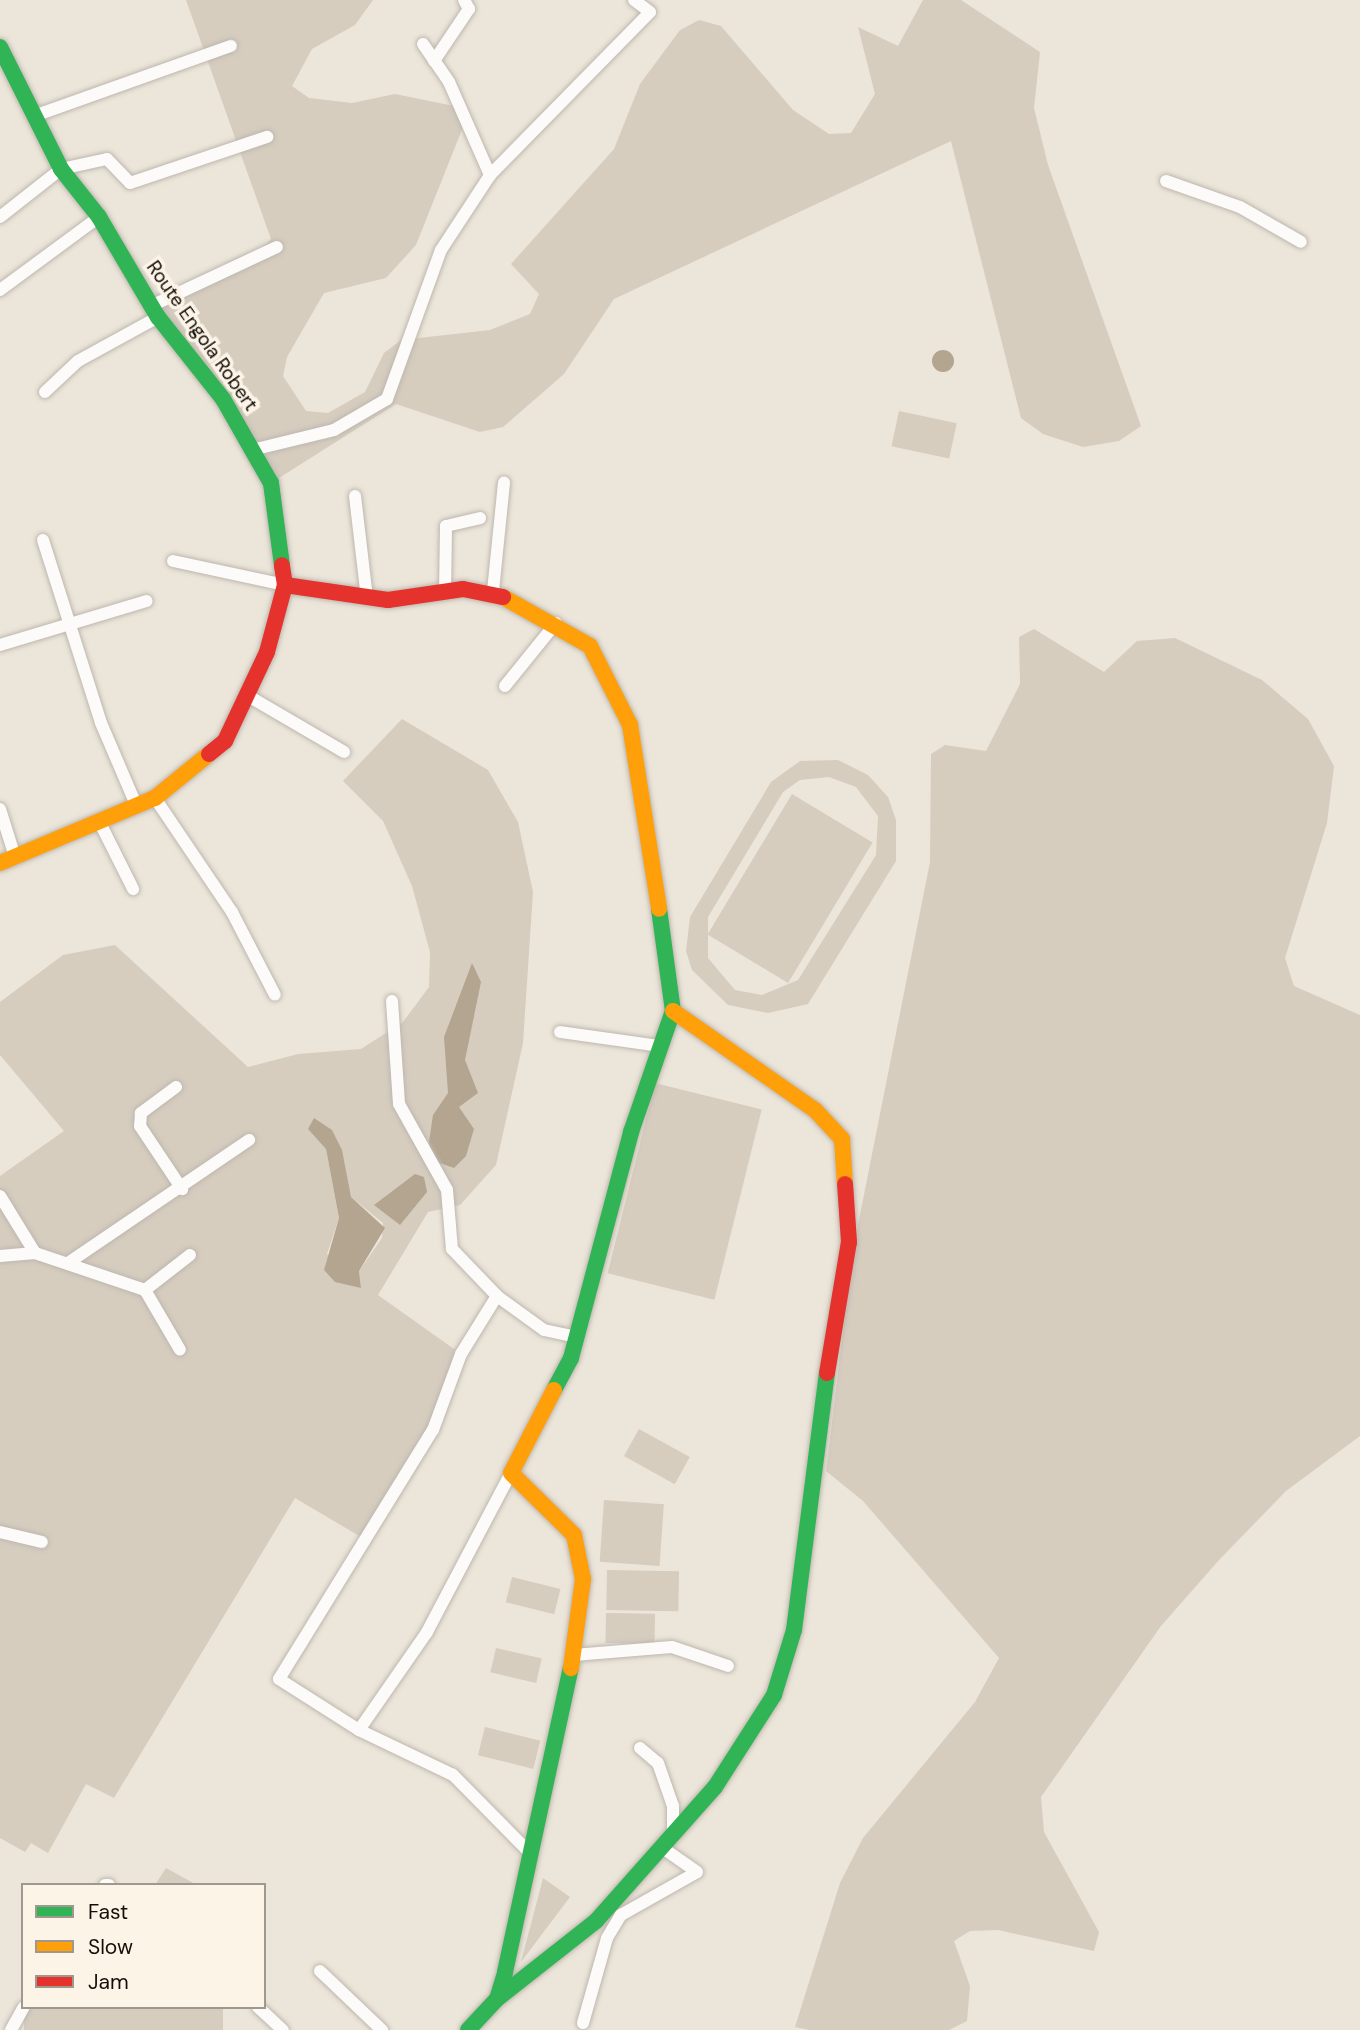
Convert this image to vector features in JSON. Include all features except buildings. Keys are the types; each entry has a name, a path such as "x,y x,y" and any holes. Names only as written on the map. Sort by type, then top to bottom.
{"street":[{"path":"434,61 469,9 464,0"},
{"path":"252,450 334,430 387,399 441,250 490,175 650,12 634,0"},
{"path":"423,44 490,175"},
{"path":"34,116 231,46"},
{"name":"Route Engola Robert","path":"1,52 61,169 99,217 155,312 223,399 271,483 285,585 250,697 225,741 155,798 7,860"},
{"path":"0,217 61,169 107,159 130,183 267,138"},
{"path":"1166,181 1241,207 1301,242"},
{"path":"0,290 99,217"},
{"path":"45,392 78,361 155,312 277,247"},
{"path":"493,591 504,483"},
{"path":"355,496 367,598"},
{"path":"445,592 446,526 480,518"},
{"path":"43,540 72,621 101,723 137,807"},
{"path":"173,561 285,585 367,598 493,591 556,623 600,658 628,716 673,1010 660,1046 563,1377 427,1632 359,1730"},
{"path":"0,645 72,621 147,601"},
{"path":"505,686 556,623"},
{"path":"250,697 344,752"},
{"path":"155,798 232,912 275,995"},
{"path":"0,809 7,860"},
{"path":"100,823 133,890"},
{"path":"392,1001 399,1104 447,1190 452,1249 497,1296 544,1330 576,1337"},
{"path":"468,2030 497,2000 596,1921 673,1833 750,1739 788,1656 849,1211 849,1173 835,1128 673,1010"},
{"path":"560,1032 660,1046"},
{"path":"176,1087 141,1113 140,1126 182,1189"},
{"path":"68,1263 182,1189 249,1140"},
{"path":"0,1196 35,1253"},
{"path":"0,1256 35,1253 145,1290 180,1350"},
{"path":"145,1290 190,1255"},
{"path":"497,1296 461,1354 433,1430 279,1679 359,1730 453,1775 530,1853"},
{"path":"497,2000 574,1655 583,1579 580,1545 511,1473"},
{"path":"0,1532 42,1542"},
{"path":"574,1655 672,1647 727,1666"},
{"path":"640,1748 658,1763 673,1806 673,1833"},
{"path":"583,2023 607,1938 621,1915 696,1872 660,1846"},
{"path":"320,1970 382,2030"},
{"path":"11,2030 23,2009"},
{"path":"260,2009 283,2030"}],"shaded area":[{"path":"186,0 373,0 355,25 312,49 292,86 309,98 352,103 395,94 459,107 463,127 416,245 386,278 324,293 287,357 283,376 306,411 328,413 365,392 384,353 401,340 490,330 530,314 539,294 511,264 614,149 640,84 680,30 699,20 721,26 793,110 829,134 851,133 875,94 858,27 898,46 923,0 961,0 1040,52 1034,108 1048,165 1141,426 1119,441 1083,447 1043,434 1021,418 951,141 614,299 564,374 503,427 480,432 396,404 271,483 153,307 247,263 271,239"},
{"path":"943,350 951,353 954,361 951,369 943,372 935,369 932,361 935,353"},
{"path":"899,411 957,423 949,458 892,446"},
{"path":"1034,629 1104,672 1137,641 1175,638 1262,680 1308,719 1334,766 1327,823 1285,958 1294,986 1360,1015 1360,1436 1286,1491 1219,1560 1161,1626 1041,1797 1044,1832 1099,1932 1094,1951 998,1930 970,1931 954,1941 970,1986 967,2021 949,2030 809,2030 795,2027 840,1883 863,1838 975,1702 999,1658 863,1501 826,1471 853,1250 930,862 931,754 945,745 986,751 1020,684 1019,637"},
{"path":"402,719 488,770 518,822 533,892 523,1043 496,1165 460,1205 428,1212 378,1295 461,1354 452,1387 366,1540 295,1498 114,1798 86,1784 48,1853 31,1843 25,1852 0,1838 0,1176 64,1131 0,1055 0,1002 63,955 115,945 248,1067 298,1054 361,1049 403,1022 429,987 430,952 412,886 383,821 343,781","holes":["326,1149 351,1197 383,1223 382,1238 359,1271 361,1288 327,1254 339,1218"]},
{"path":"838,760 868,775 888,797 896,820 896,861 808,1004 768,1013 728,1005 692,970 686,951 690,917 771,782 800,761","holes":["829,777 856,787 878,816 876,855 798,980 762,995 735,990 708,958 708,917 783,792 800,780"]},
{"path":"792,794 873,842 788,983 708,935"},
{"path":"472,963 481,982 465,1060 478,1093 459,1107 474,1129 466,1156 454,1168 434,1161 429,1142 433,1115 448,1093 444,1037"},
{"path":"655,1083 762,1110 714,1300 608,1273"},
{"path":"314,1118 332,1130 342,1150 351,1197 385,1228 359,1271 361,1288 335,1282 324,1270 339,1218 326,1149 308,1129"},
{"path":"415,1174 424,1177 427,1192 400,1225 374,1205"},
{"path":"639,1429 690,1457 675,1484 624,1456"},
{"path":"604,1500 664,1504 660,1566 600,1562"},
{"path":"607,1570 679,1571 678,1611 606,1610"},
{"path":"512,1577 561,1589 554,1614 506,1602"},
{"path":"606,1613 655,1614 654,1644 605,1643"},
{"path":"496,1648 542,1659 536,1683 490,1672"},
{"path":"485,1727 540,1741 533,1769 478,1755"},
{"path":"166,1868 193,1883 156,1883"},
{"path":"543,1878 570,1897 521,1962"},
{"path":"24,2009 223,2009 223,2030 24,2030"}],"traffic: fast":[{"path":"0,47 61,169 99,217 158,317 223,399 271,483 282,565"},
{"path":"554,1390 571,1358 631,1132 673,1011 659,909"},
{"path":"497,1999 596,1921 715,1787 774,1695 794,1630 827,1373"},
{"path":"468,2030 497,1999 505,1972 571,1668"}],"traffic: slow":[{"path":"503,597 590,646 630,725 659,909"},
{"path":"0,863 155,798 209,754"},
{"path":"673,1011 815,1110 842,1139 845,1184"},
{"path":"554,1390 511,1473 574,1535 583,1579 571,1668"}],"traffic: jam":[{"path":"209,754 225,741 267,652 285,585 282,565"},
{"path":"285,585 388,600 463,589 503,597"},
{"path":"827,1373 849,1242 845,1184"}]}
